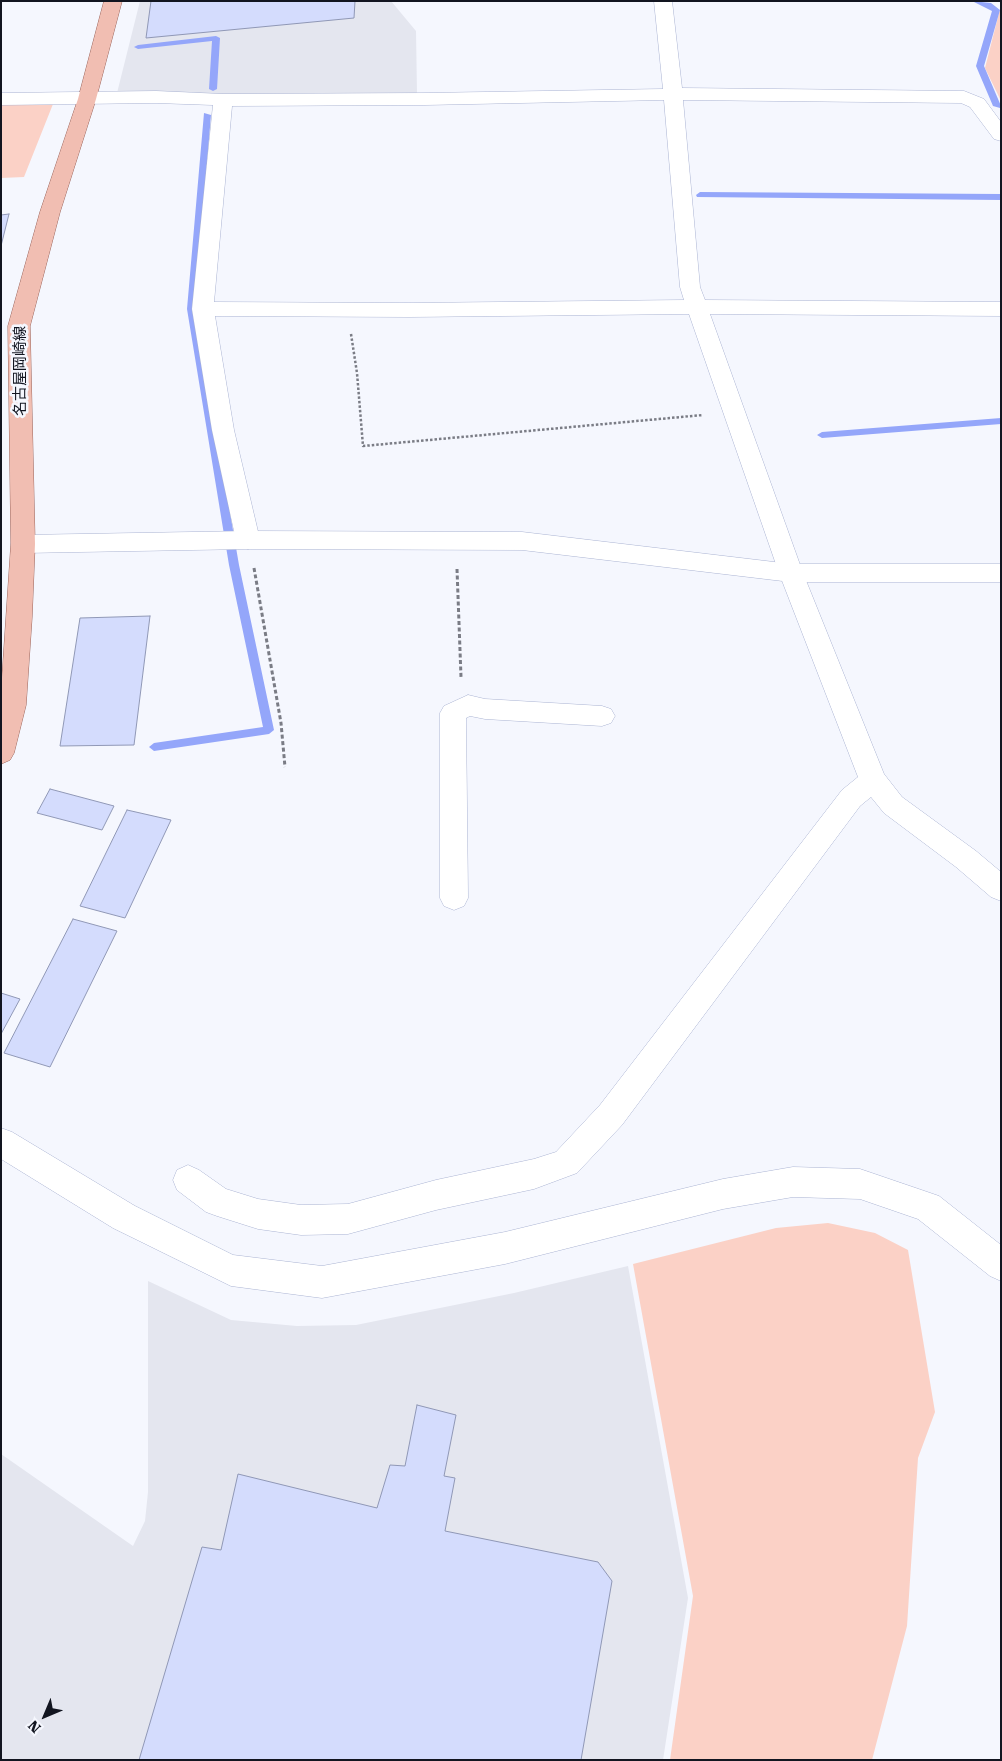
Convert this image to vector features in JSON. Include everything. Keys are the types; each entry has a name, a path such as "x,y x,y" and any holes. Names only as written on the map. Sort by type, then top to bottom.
{"main road":[{"name":"名古屋岡崎線","path":"1,753 13,705 20,617 23,544 19,326 50,212 87,99 113,1"}],"street":[{"path":"663,1 674,94 690,287 791,573 846,716 873,780 893,805 966,859 1001,889"},
{"path":"1,100 156,97 223,100 424,99 674,94 964,97 977,103 1001,135"},
{"path":"223,100 203,309 223,430 248,540"},
{"path":"203,309 409,310 697,307 1001,309"},
{"path":"23,544 248,540 522,541 791,573 1001,573"},
{"path":"454,898 453,713 468,705 485,709 602,716"},
{"path":"188,1180 218,1201 258,1214 301,1220 348,1219 436,1195 534,1174 566,1163 611,1115 851,798 873,780"},
{"path":"1,1142 124,1217 231,1270 322,1282 505,1248 724,1194 793,1182 860,1184 928,1207 1001,1266"}],"path":[{"path":"347,309 357,372 363,446 734,412"},
{"path":"248,540 281,723 285,767"},
{"path":"456,540 462,696 468,705"}],"shaded area":[{"path":"140,1 391,1 416,31 417,93 213,95 189,92 117,93"},
{"path":"1001,5 1001,101 985,68"},
{"path":"53,104 24,177 1,178 1,105"},
{"path":"828,1223 875,1233 908,1250 935,1412 918,1458 907,1626 872,1760 670,1760 693,1596 633,1264 776,1228"},
{"path":"628,1266 688,1598 663,1760 1,1760 1,1454 133,1546 145,1521 148,1492 148,1281 231,1320 297,1326 356,1325 514,1293"}],"building":[{"path":"151,1 355,1 354,18 146,38"},
{"path":"9,214 1,246 1,215"},
{"path":"150,616 134,745 60,746 80,618"},
{"path":"50,789 114,806 102,830 37,813"},
{"path":"127,810 171,820 125,918 80,906"},
{"path":"73,919 117,931 50,1067 4,1053"},
{"path":"1,993 20,999 1,1034"},
{"path":"417,1405 456,1415 444,1476 455,1478 445,1531 598,1562 612,1581 581,1760 139,1760 202,1547 221,1550 238,1474 377,1508 390,1465 405,1466"}],"waterway":[{"path":"975,1 996,10 980,66 997,106"},
{"path":"138,47 216,38 213,89"},
{"path":"154,747 269,730 234,565 191,309 207,115"},
{"path":"700,195 1001,197"},
{"path":"822,435 1001,421"}]}
